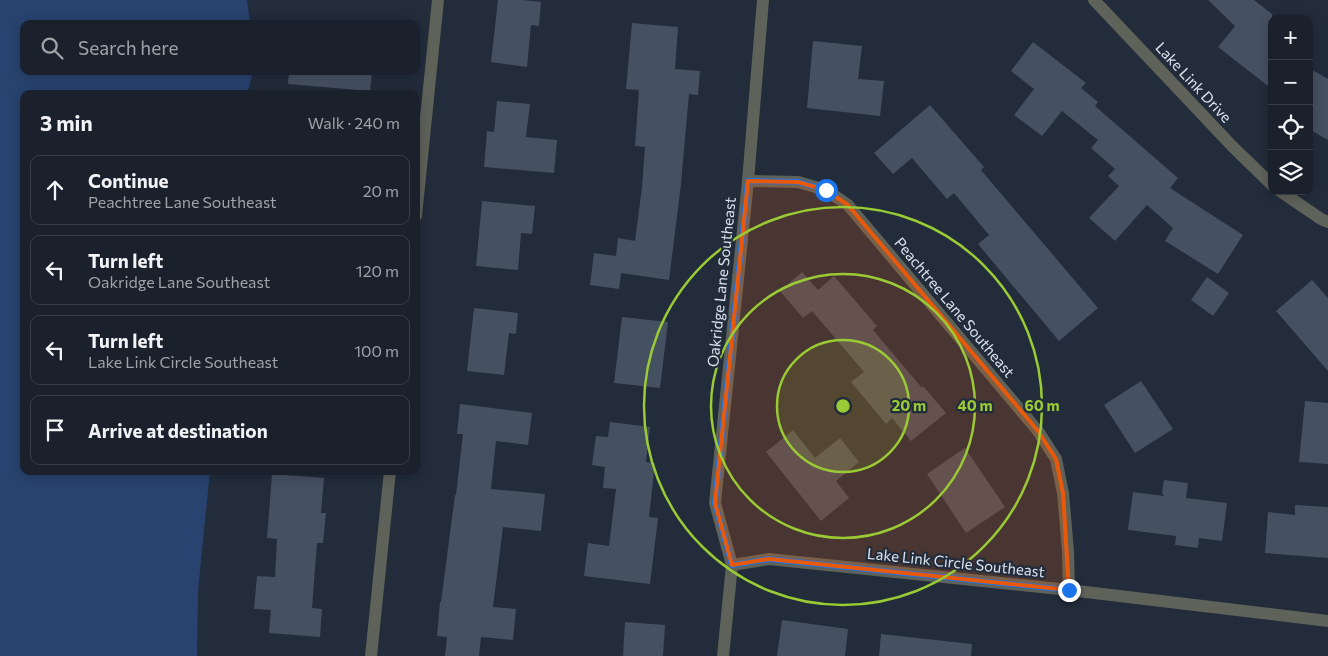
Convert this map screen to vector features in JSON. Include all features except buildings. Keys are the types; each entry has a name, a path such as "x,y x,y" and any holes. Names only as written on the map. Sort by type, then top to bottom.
{"street":[{"path":"420,177 438,0"},
{"name":"Oakridge Lane Southeast","path":"732,565 715,503 748,181 764,0"},
{"name":"Lake Link Drive","path":"1094,0 1232,146 1268,181"},
{"name":"Peachtree Lane Southeast","path":"748,181 798,182 826,190 848,205 1038,432 1056,459 1063,493 1069,590"},
{"path":"1286,195 1328,222"},
{"path":"371,656 390,475"},
{"name":"Lake Link Circle Southeast","path":"732,565 769,559 1069,590 1328,621"},
{"path":"724,656 732,565"}],"highlighted area":[{"path":"748,181 798,182 826,190 848,205 1038,431 1056,459 1063,493 1069,590 769,559 732,565 715,503"}],"shaded area":[{"path":"0,0 247,0 250,20 20,20 20,75 252,75 248,90 20,90 20,475 210,475 198,590 197,656 0,656"}],"route":[{"path":"826,190 798,182 748,181 715,503 732,565 769,559 1069,590"}]}
